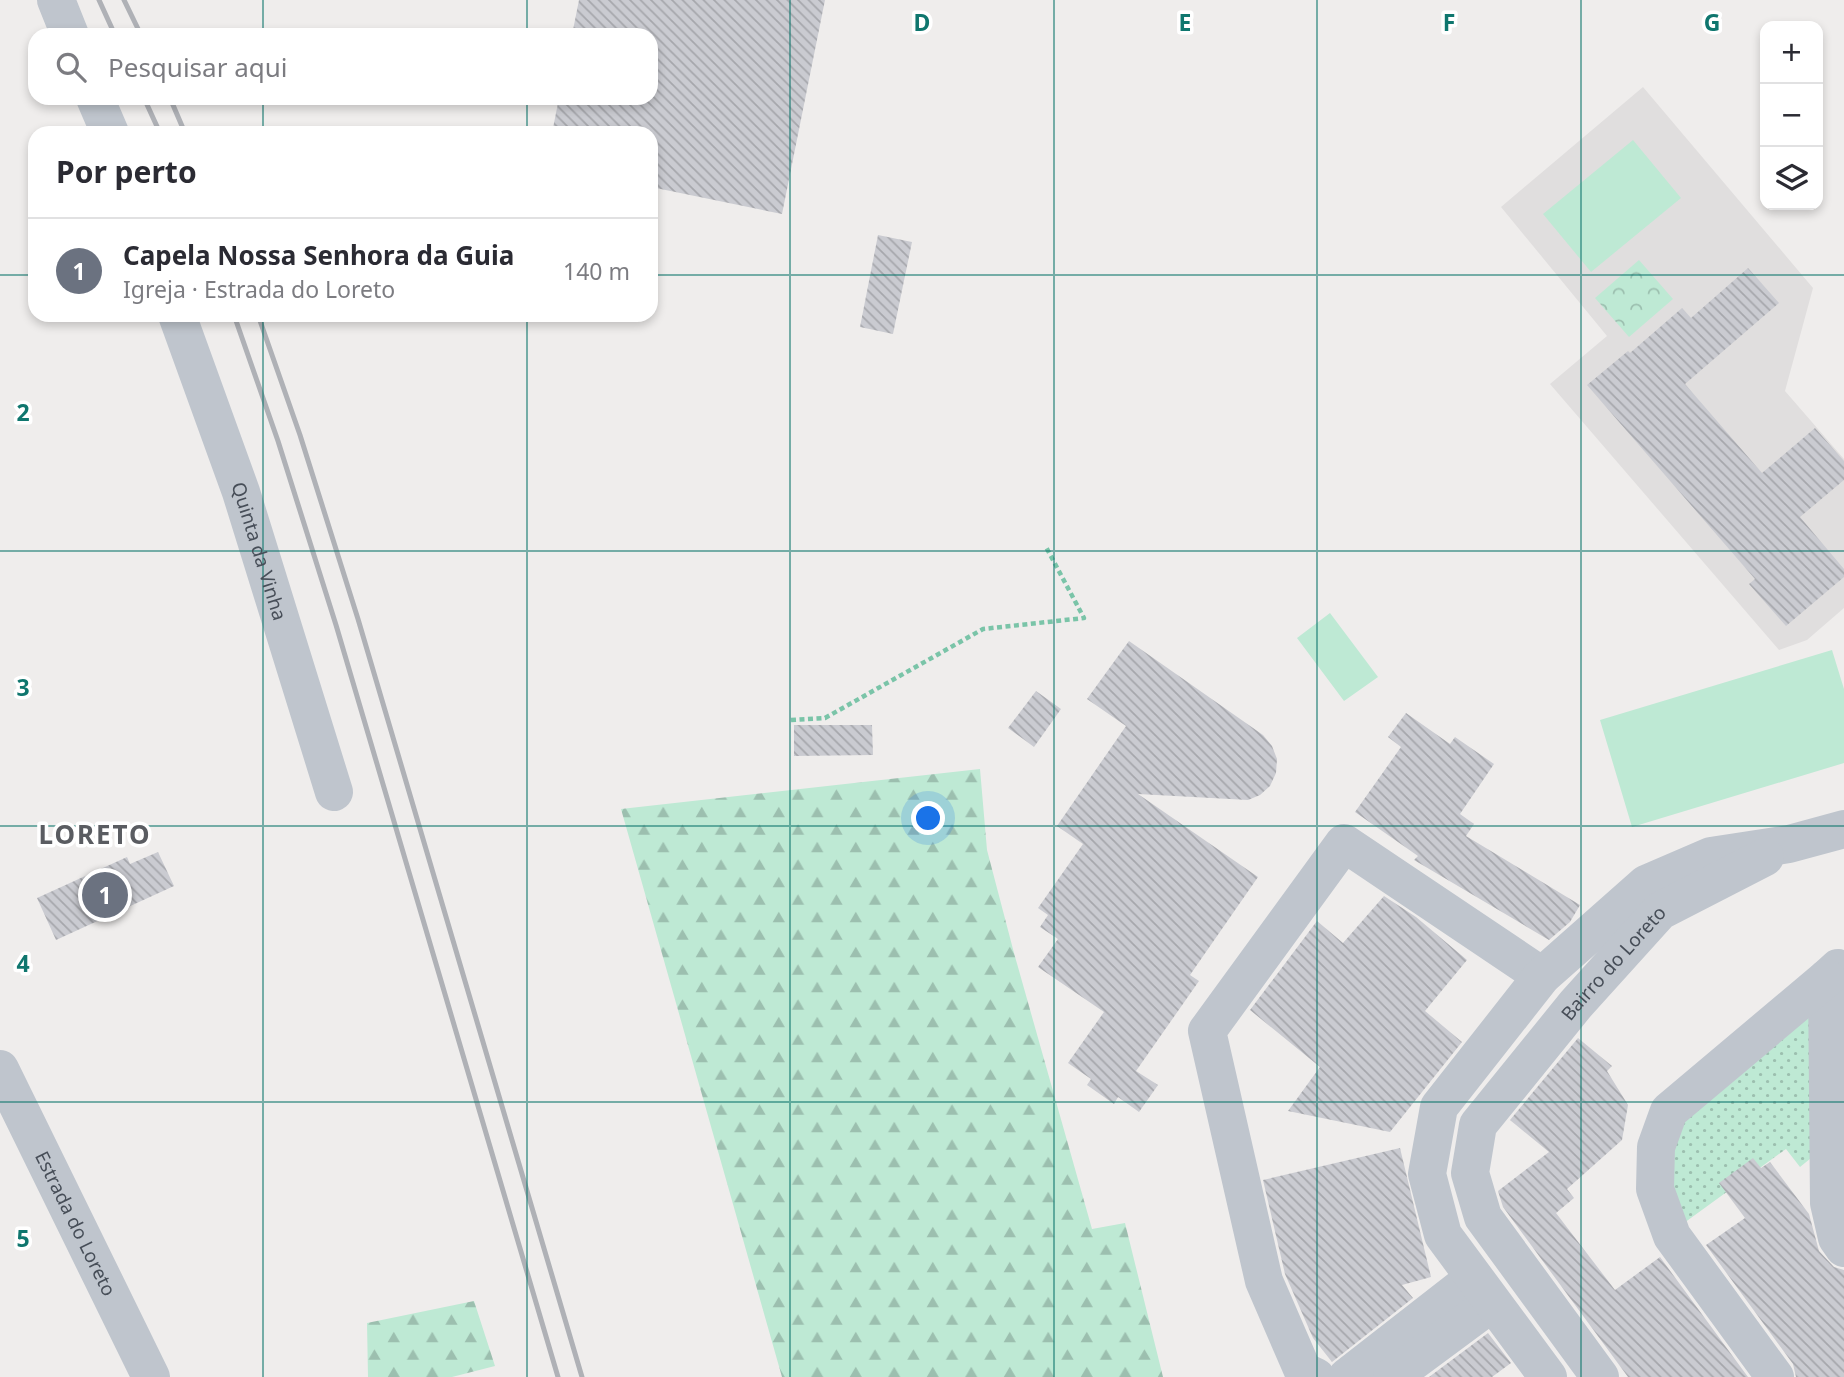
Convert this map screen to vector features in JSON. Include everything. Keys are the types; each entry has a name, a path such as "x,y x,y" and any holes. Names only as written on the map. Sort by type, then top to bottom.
{"street":[{"path":"56,0 67,28"},
{"path":"98,105 107,126"},
{"name":"Quinta da Vinha","path":"179,322 240,492 334,792"},
{"path":"1789,844 1844,829"},
{"path":"1316,1377 1303,1371 1264,1281 1208,1031 1344,843 1542,976"},
{"name":"Bairro do Loreto","path":"1548,1377 1443,1234 1427,1174 1439,1107 1542,976 1646,884 1711,856 1789,844"},
{"name":"Bairro do Loreto","path":"1600,1377 1483,1217 1470,1173 1478,1125 1576,1004 1660,911 1725,880 1789,844"},
{"path":"1835,970 1829,1203 1837,1238 1844,1248"},
{"path":"1775,1377 1672,1237 1655,1189 1656,1147 1669,1111 1835,970"},
{"name":"Estrada do Loreto","path":"0,1069 151,1377"},
{"path":"1347,1377 1483,1290"},
{"path":"1392,1377 1483,1290"}],"path":[{"path":"791,720 825,718 984,629 1084,618 1046,547"}],"shaded area":[{"path":"1643,87 1813,288 1785,391 1844,459 1844,608 1807,640 1779,650 1550,384 1607,336 1501,207"}],"green space":[{"path":"1633,140 1681,198 1591,272 1543,214"},
{"path":"1639,260 1673,299 1629,337 1595,298"},
{"path":"1330,613 1378,677 1344,701 1297,638"},
{"path":"1832,650 1844,689 1844,763 1632,827 1600,720"},
{"path":"980,769 987,850 1092,1229 1125,1223 1163,1377 782,1377 621,809"},
{"path":"1811,1009 1816,1154 1800,1167 1786,1149 1684,1223 1667,1187 1677,1118"},
{"path":"474,1301 495,1366 452,1377 368,1377 367,1323"}],"building":[{"path":"579,0 825,0 782,214 658,188 658,126 553,126 558,105 658,105 658,28 573,28"},
{"path":"878,235 912,242 893,334 860,327"},
{"path":"1748,268 1779,303 1685,384 1762,473 1815,428 1844,461 1844,480 1800,517 1844,569 1844,577 1786,626 1749,584 1755,579 1587,385 1628,351 1630,353 1682,308 1691,318"},
{"path":"1129,641 1263,735 1272,746 1277,759 1276,773 1270,786 1260,795 1248,800 1138,794 1258,877 1190,975 1199,981 1136,1071 1158,1085 1139,1112 1118,1097 1114,1104 1087,1085 1091,1079 1068,1063 1104,1012 1038,967 1058,939 1040,927 1048,915 1038,908 1083,844 1057,826 1126,726 1087,699"},
{"path":"1036,691 1061,709 1034,747 1008,728"},
{"path":"1406,713 1450,744 1455,737 1494,764 1460,814 1474,824 1466,836 1580,905 1570,922 1549,940 1414,860 1418,856 1355,812 1401,747 1388,737"},
{"path":"794,725 872,725 873,755 794,756"},
{"path":"158,852 174,886 56,940 37,898 127,857 130,864"},
{"path":"1384,896 1416,917 1467,960 1425,1011 1462,1042 1390,1132 1288,1111 1320,1067 1250,1010 1317,921 1343,943"},
{"path":"1578,1038 1612,1066 1607,1071 1628,1105 1622,1140 1567,1189 1574,1198 1556,1213 1615,1290 1660,1257 1748,1377 1628,1377 1503,1207 1498,1191 1549,1152 1510,1120"},
{"path":"1400,1148 1431,1277 1402,1285 1413,1298 1332,1362 1313,1338 1285,1274 1263,1180"},
{"path":"1753,1158 1761,1168 1770,1162 1809,1214 1819,1251 1834,1267 1844,1270 1844,1377 1796,1377 1793,1364 1706,1245 1745,1218 1719,1183"},
{"path":"1488,1333 1511,1363 1492,1377 1429,1377"}],"railway":[{"path":"99,0 112,28"},
{"path":"124,0 138,28"},
{"path":"147,105 157,126"},
{"path":"173,105 182,126"},
{"path":"236,322 278,441 336,625 558,1377"},
{"path":"260,322 300,435 358,619 582,1377"}],"place":[{"name":"Capela Nossa Senhora da Guia","path":"105,895"}],"district":[{"name":"LORETO","path":"95,835"}]}
